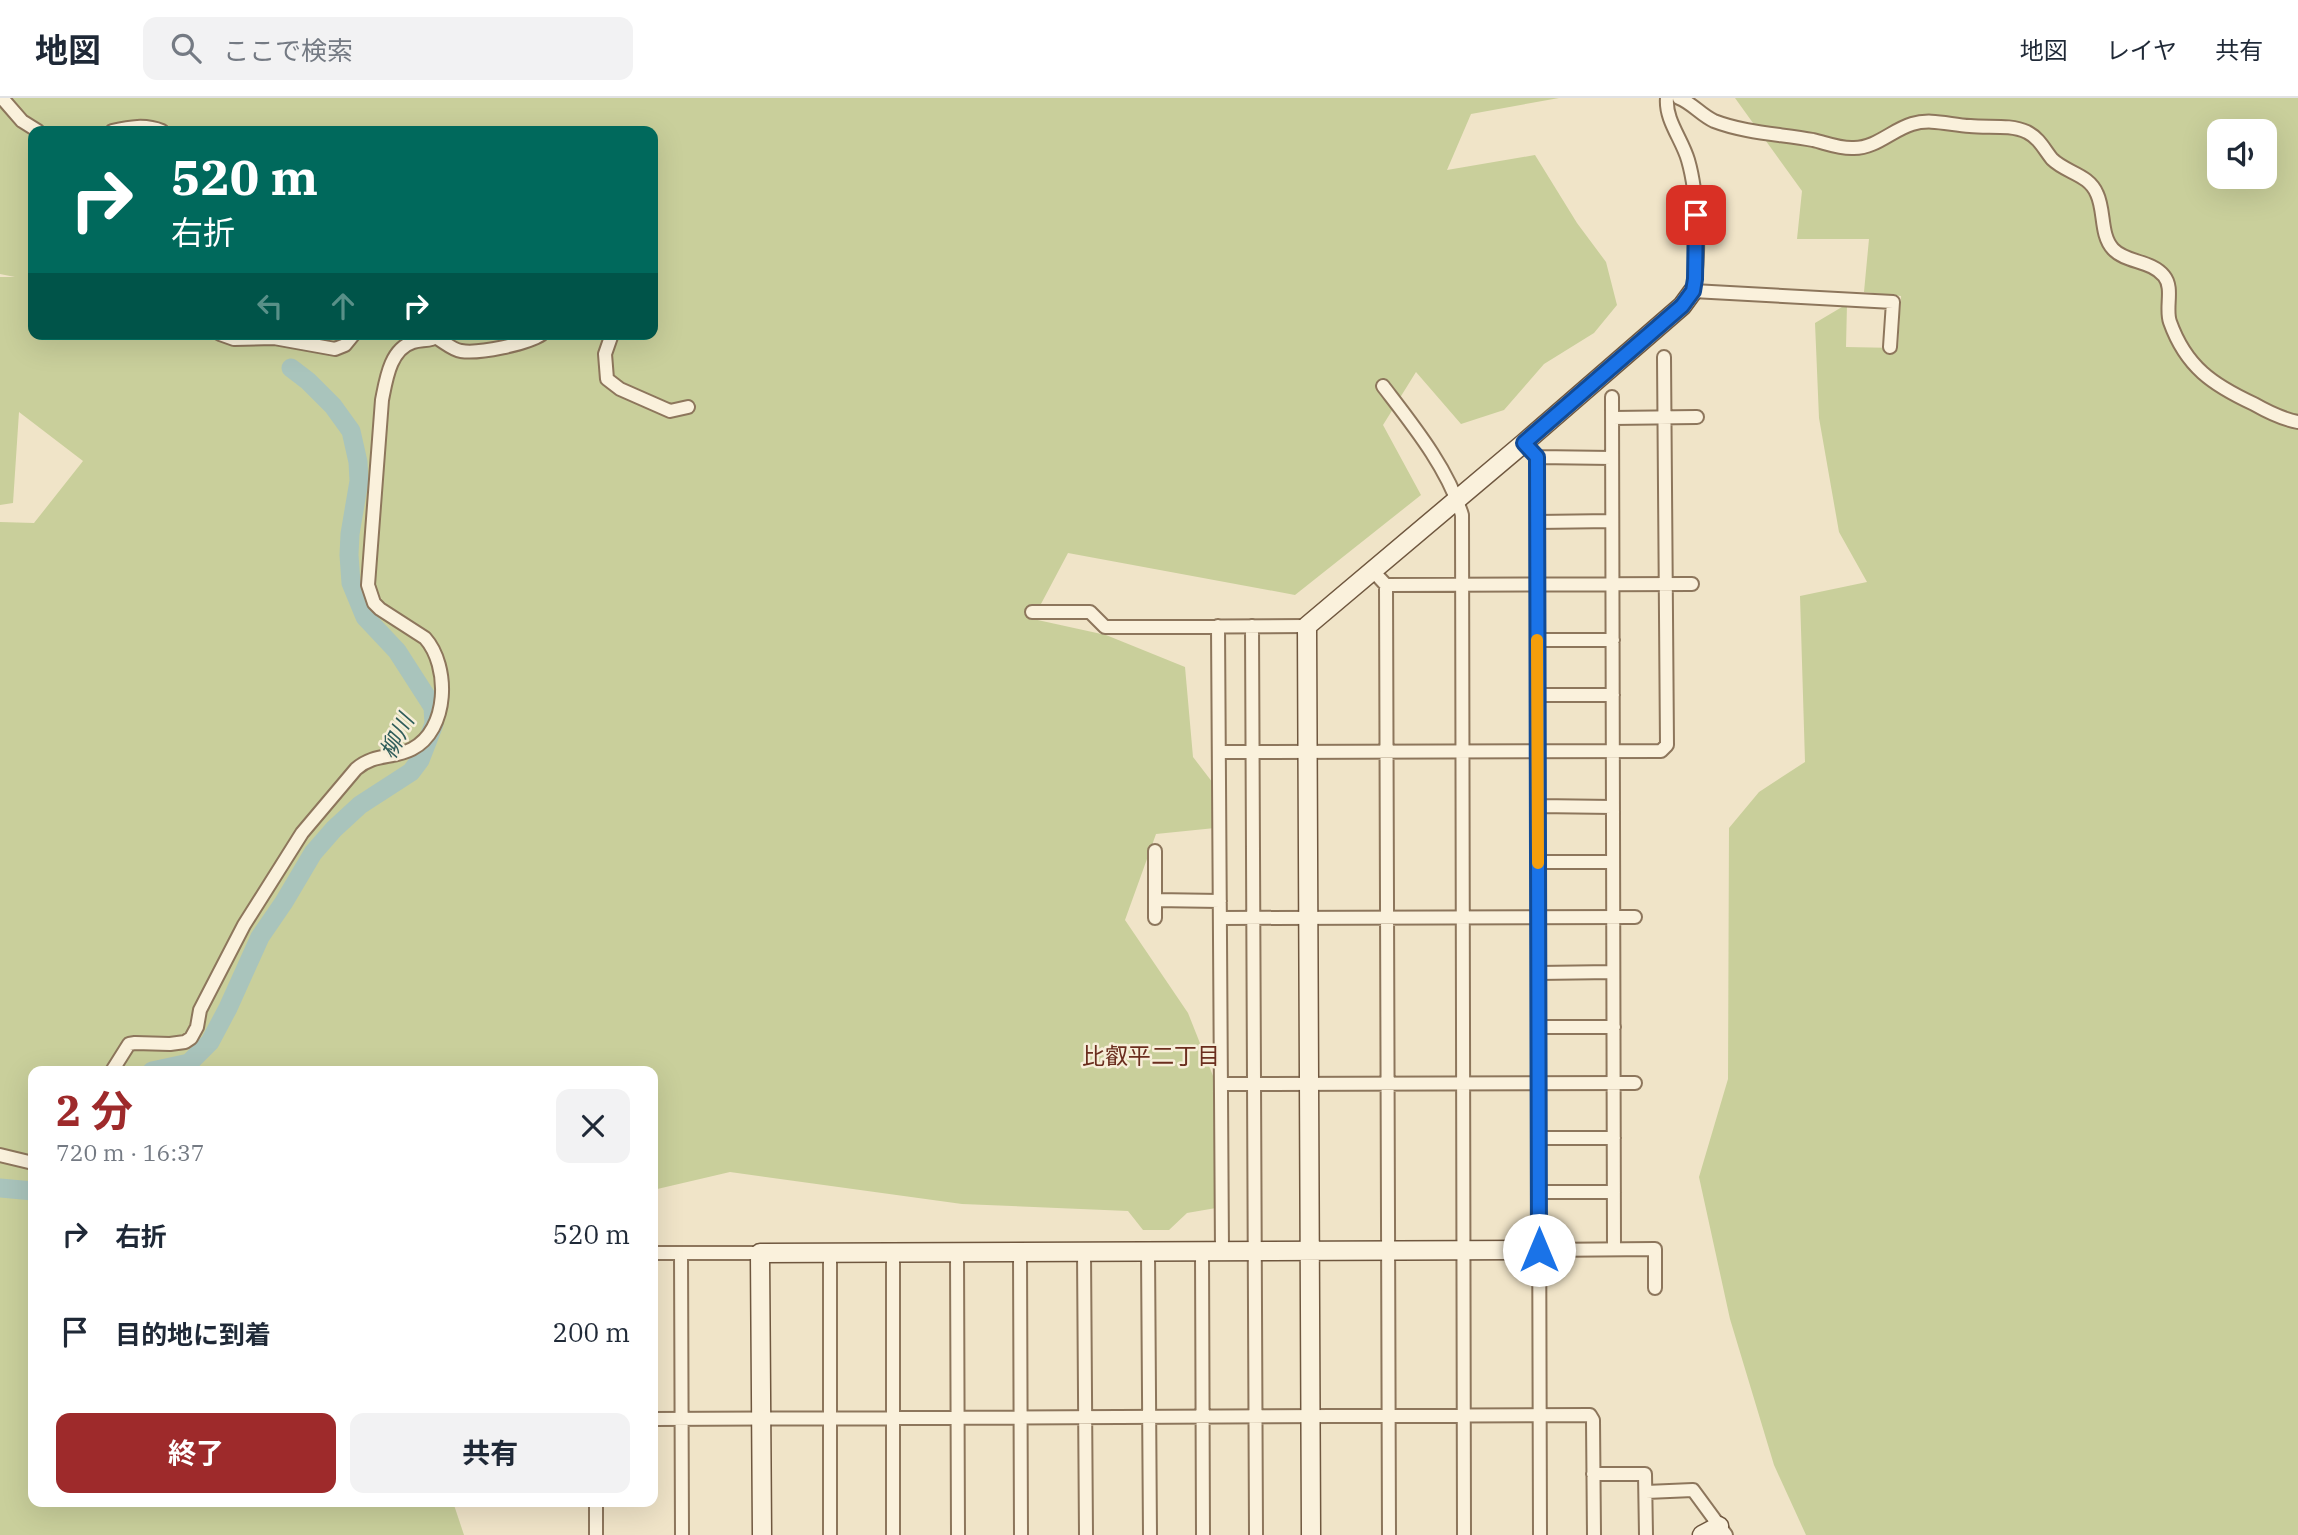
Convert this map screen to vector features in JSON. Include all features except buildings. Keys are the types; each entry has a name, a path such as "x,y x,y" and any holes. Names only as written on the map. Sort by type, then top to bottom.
{"street":[{"path":"2,98 22,121 30,126"},
{"path":"1032,612 1090,612 1105,627 1307,626 1682,306 1693,291 1697,230 1693,187 1686,155 1668,113 1667,98"},
{"path":"1679,98 1714,121 1840,147 1854,148 1875,143 1910,124 1923,121 2014,128 2029,133 2062,167 2083,177 2093,186 2098,195 2111,247 2118,253 2149,265 2164,276 2168,284 2169,321 2188,357 2199,371 2217,386 2286,419 2298,422"},
{"path":"1693,291 1893,302 1890,347"},
{"path":"285,340 335,349 349,340"},
{"path":"115,1066 129,1044 170,1044 185,1042 191,1038 201,1010 244,925 302,833 364,762 413,748 429,734 436,720 442,701 443,681 442,671 430,643 374,603 368,585 382,400 388,373 398,354 409,344 424,340"},
{"path":"444,340 459,351 479,351 534,340"},
{"path":"610,340 605,354 607,379 620,389 670,411 688,407"},
{"path":"1219,752 1661,751 1667,745 1664,358"},
{"path":"1382,386 1421,436 1457,500 1462,515 1464,1535"},
{"path":"1612,397 1614,1249"},
{"path":"1612,418 1697,417"},
{"path":"1524,443 1537,457 1540,1535"},
{"path":"1537,457 1612,458"},
{"path":"1537,522 1612,521"},
{"path":"1373,571 1386,585 1389,1535"},
{"path":"1386,585 1692,584"},
{"path":"1218,626 1222,1251"},
{"path":"1252,626 1256,1535"},
{"path":"1307,626 1311,1535"},
{"path":"1537,640 1613,640"},
{"path":"1538,695 1613,695"},
{"path":"1538,806 1613,807"},
{"path":"1155,851 1155,918"},
{"path":"1538,862 1613,862"},
{"path":"1155,900 1220,901"},
{"path":"1220,918 1635,917"},
{"path":"1538,972 1614,972"},
{"path":"1538,1027 1614,1027"},
{"path":"1221,1084 1635,1083"},
{"path":"1539,1138 1614,1138"},
{"path":"0,1155 28,1162"},
{"path":"1539,1192 1614,1192"},
{"path":"658,1253 1655,1249 1655,1288"},
{"path":"1148,1251 1150,1535"},
{"path":"1202,1251 1203,1535"},
{"path":"830,1252 830,1535"},
{"path":"893,1252 894,1535"},
{"path":"957,1252 958,1535"},
{"path":"1020,1252 1021,1535"},
{"path":"1084,1252 1086,1535"},
{"path":"681,1253 682,1535"},
{"path":"760,1253 762,1535"},
{"path":"658,1419 1590,1415 1593,1420 1594,1535"},
{"path":"1593,1474 1646,1474 1646,1535"},
{"path":"1646,1492 1693,1490 1722,1530 1702,1535"},
{"path":"596,1507 596,1535"}],"green space":[{"path":"0,98 1559,98 1471,114 1447,170 1535,155 1577,223 1606,262 1617,305 1594,333 1544,364 1504,410 1461,424 1416,372 1383,425 1421,495 1295,595 1068,553 1033,619 1106,635 1185,667 1193,757 1216,787 1215,828 1156,834 1125,920 1188,1013 1215,1081 1216,1208 1187,1213 1169,1230 1143,1230 1128,1211 962,1204 730,1172 658,1189 658,1066 28,1066 28,1507 455,1507 464,1535 0,1535 0,522 34,523 83,461 19,412 13,503 0,505 0,277 15,277 0,274"},
{"path":"1735,98 2298,98 2298,1535 1806,1535 1774,1465 1730,1319 1699,1177 1728,1079 1729,828 1759,792 1805,762 1800,596 1867,582 1839,532 1819,418 1815,323 1847,304 1846,347 1898,348 1901,296 1864,292 1869,239 1797,239 1802,191"}],"waterway":[{"name":"柳川","path":"175,1066 189,1063 210,1042 260,937 313,853 360,805 411,772 420,760 434,724 433,707 397,651 365,617 351,583 350,534 359,481 351,431 333,406 291,368"},
{"name":"柳川","path":"0,1188 28,1191"}],"slow traffic":[{"path":"1537,640 1538,863"}],"district":[{"name":"比叡平二丁目","path":"1151,1055"}],"route":[{"path":"1539,1250 1537,457 1524,443 1682,306 1693,291 1695,279 1696,215"}]}
